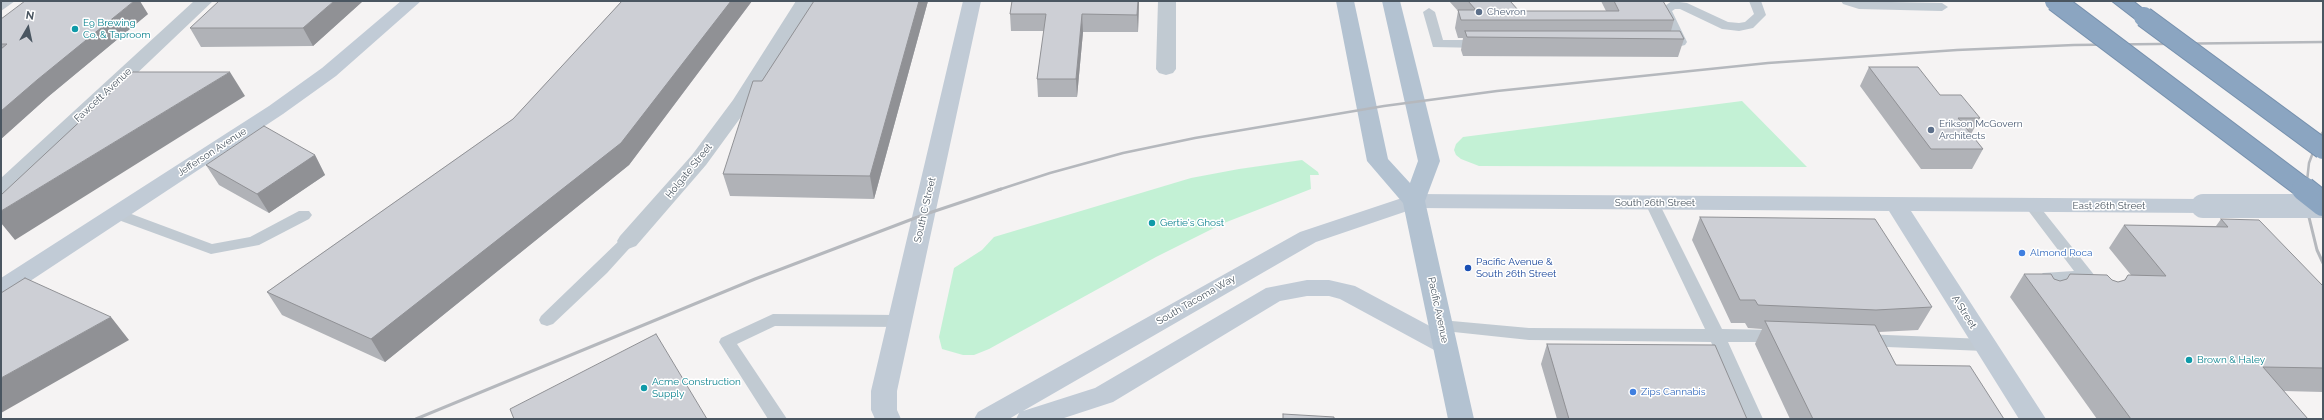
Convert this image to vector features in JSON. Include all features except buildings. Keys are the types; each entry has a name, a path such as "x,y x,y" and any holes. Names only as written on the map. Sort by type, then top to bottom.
{"highway":[{"path":"2055,1 2247,144 2323,205"},
{"path":"2121,1 2323,136"},
{"path":"2144,17 2323,149"}],"main road":[{"name":"Jefferson Avenue","path":"1,289 276,110 329,72 412,1"},
{"name":"South C Street","path":"888,419 884,410 884,391 972,1"},
{"name":"Pacific Avenue","path":"1345,1 1378,161 1414,201 1461,419"},
{"path":"1391,1 1429,161 1414,201"},
{"name":"South 26th Street","path":"1414,201 1896,205"},
{"name":"South Tacoma Way","path":"987,419 1308,237 1414,201"},
{"name":"East 26th Street","path":"1896,205 2323,205"},
{"name":"A Street","path":"1896,205 1984,345 2033,419"},
{"path":"1029,419 1104,395 1274,294 1307,288 1329,288 1348,292 1443,336"}],"street":[{"name":"Fawcett Avenue","path":"1,190 204,1"},
{"name":"Holgate Street","path":"628,241 704,154 742,102 805,1"},
{"path":"1166,68 1167,1"}],"lane":[{"path":"1,7 9,1"},
{"path":"1660,44 1676,44 1681,42 1669,22 1665,10 1672,5 1683,6 1726,26 1739,27 1749,25 1760,15 1755,1"},
{"path":"1847,1 1859,5 1942,8"},
{"path":"1429,12 1438,44 1494,44"},
{"path":"1652,203 1716,334 1754,419"},
{"path":"2031,205 2103,298"},
{"path":"118,214 211,249 254,241 304,215"},
{"name":"Holgate Street","path":"547,320 628,241"},
{"path":"2046,297 2040,286 2042,281 2049,277 2087,277"},
{"path":"778,419 727,342 773,320 900,321"},
{"path":"1443,336 1529,334 1716,334 1795,337"},
{"path":"1849,339 1984,345"}],"green space":[{"path":"1742,101 1807,167 1479,166 1461,159 1456,155 1454,150 1456,144 1463,137"},
{"path":"1302,160 1318,172 1319,175 1310,175 1311,189 1224,223 1156,257 989,349 974,355 963,355 942,349 939,337 954,268 982,250 994,237 1191,178 1239,169"}],"railway":[{"path":"998,190 1050,173 1123,153 1195,138 1384,106 1497,91 1768,63 1957,50 2074,45 2323,42"},
{"path":"2306,190 2309,163 2318,139 2323,132"},
{"path":"2306,189 2305,201 2317,250 2323,263"},
{"path":"416,419 755,279 923,215 998,190"}],"place":[{"name":"Chevron","path":"1479,12"},
{"name":"E9 Brewing Co. & Taproom","path":"75,29"},
{"name":"Erikson McGovern Architects","path":"1931,130"},
{"name":"Gertie's Ghost","path":"1152,223"},
{"name":"Almond Roca","path":"2022,253"},
{"name":"Pacific Avenue & South 26th Street","path":"1468,268"},
{"name":"Brown & Haley","path":"2189,360"},
{"name":"Acme Construction Supply","path":"644,388"},
{"name":"Zips Cannabis","path":"1633,392"}]}
